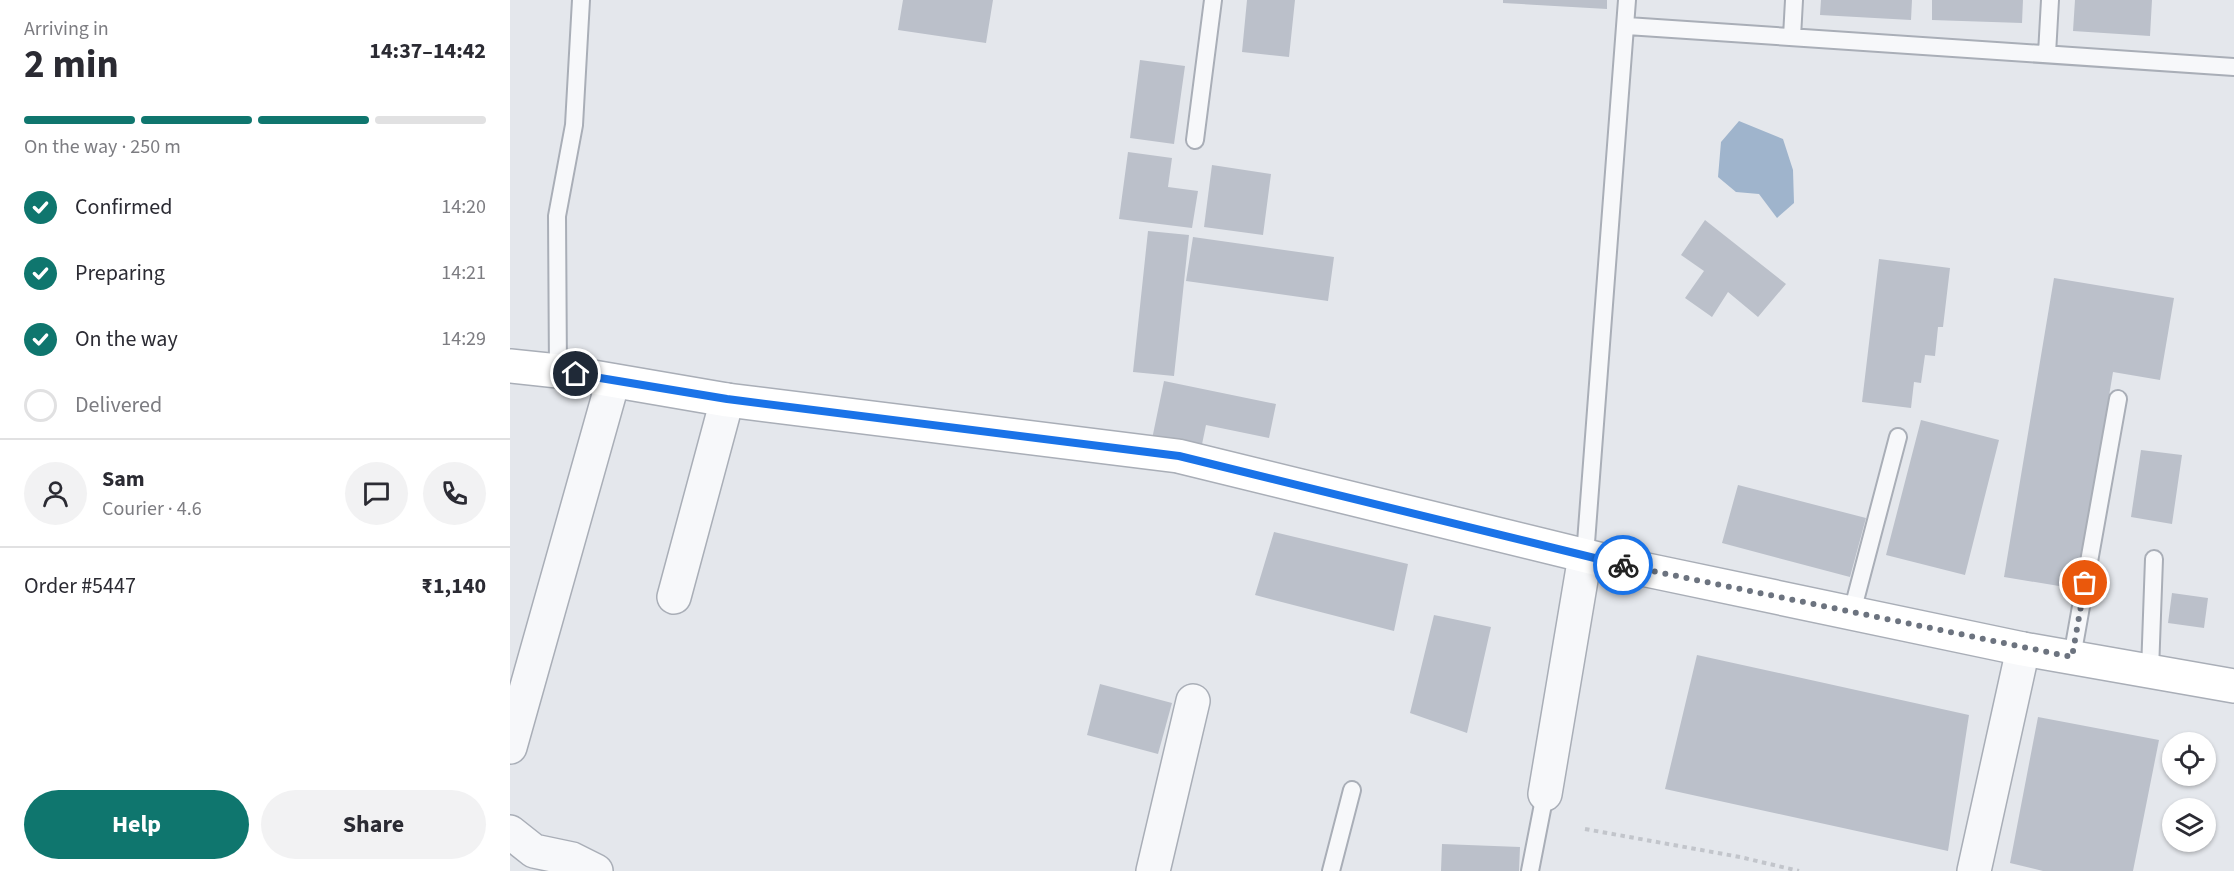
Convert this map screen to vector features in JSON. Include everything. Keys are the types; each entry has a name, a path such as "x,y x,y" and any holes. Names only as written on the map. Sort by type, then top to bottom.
{"main road":[{"path":"512,371 558,371 727,399 1179,456 1585,556 2023,649 2234,686"}],"street":[{"path":"510,747 613,381"},
{"path":"674,597 727,399"},
{"path":"1545,794 1585,556"},
{"path":"1974,871 2023,649"},
{"path":"1153,871 1193,701"},
{"path":"510,832 534,851 572,859 596,871"}],"lane":[{"path":"558,371 557,216 574,125 581,0"},
{"path":"1195,140 1213,0"},
{"path":"1585,556 1627,26 1627,0"},
{"path":"1792,37 1794,0"},
{"path":"2047,54 2050,0"},
{"path":"1627,26 2234,67"},
{"path":"2072,657 2118,399"},
{"path":"1852,612 1898,437"},
{"path":"2150,671 2154,559"},
{"path":"1331,871 1352,790"},
{"path":"1530,871 1545,794"}],"path":[{"path":"1585,829 1740,857 1799,871"}],"water":[{"path":"1739,121 1783,139 1793,170 1794,203 1777,218 1759,194 1736,192 1718,177 1721,142"}],"building":[{"path":"903,0 993,0 986,43 898,30"},
{"path":"1247,0 1295,0 1289,57 1242,52"},
{"path":"1503,0 1607,0 1607,9 1503,3"},
{"path":"1821,0 1912,0 1911,20 1820,15"},
{"path":"1932,0 2023,0 2022,23 1932,20"},
{"path":"2075,0 2152,0 2150,36 2073,31"},
{"path":"1140,60 1185,66 1174,144 1130,138"},
{"path":"1128,152 1172,158 1168,187 1198,191 1192,228 1119,219"},
{"path":"1212,165 1271,174 1263,235 1204,227"},
{"path":"1705,220 1786,284 1758,317 1728,292 1712,317 1685,298 1704,271 1681,255"},
{"path":"1148,231 1189,235 1174,376 1133,372"},
{"path":"1193,237 1334,257 1328,301 1186,281"},
{"path":"1879,259 1950,268 1943,327 1938,327 1935,356 1925,355 1921,383 1914,382 1911,408 1862,402"},
{"path":"2054,278 2174,298 2160,380 2113,372 2077,589 2004,577"},
{"path":"1164,381 1276,404 1269,438 1206,425 1200,454 1151,444"},
{"path":"1921,420 1999,440 1965,575 1886,555"},
{"path":"2141,450 2182,455 2172,524 2131,517"},
{"path":"1738,485 1866,518 1850,577 1722,543"},
{"path":"1274,532 1408,564 1394,631 1255,595"},
{"path":"2172,593 2208,598 2204,628 2168,623"},
{"path":"1434,615 1491,627 1467,733 1410,713"},
{"path":"1697,655 1969,715 1948,851 1665,789"},
{"path":"1100,684 1172,703 1158,754 1087,735"},
{"path":"2038,717 2159,740 2133,871 2043,871 2010,863"},
{"path":"1442,844 1520,847 1519,871 1441,871"}],"way so far":[{"path":"1623,565 2023,649 2072,657 2085,583"}],"route":[{"path":"576,374 727,399 1179,456 1623,565"}]}
